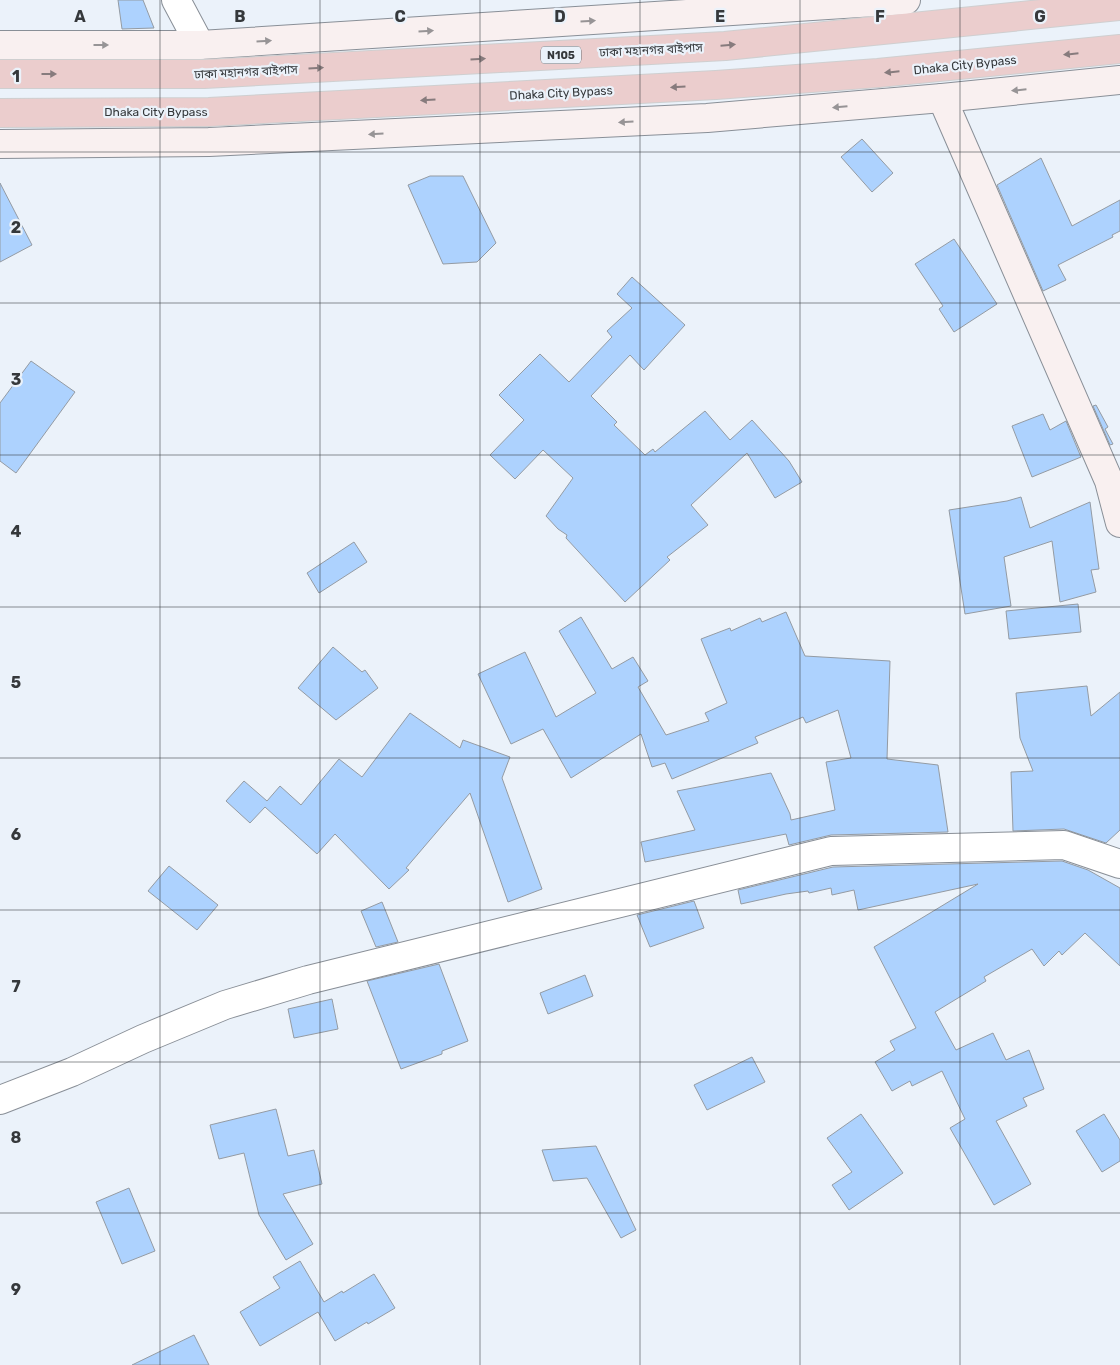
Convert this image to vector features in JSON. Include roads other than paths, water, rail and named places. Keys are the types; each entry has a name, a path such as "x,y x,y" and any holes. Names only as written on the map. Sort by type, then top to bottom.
{"highway":[{"name":"ঢাকা মহানগর বাইপাস","path":"0,74 204,74 715,46 1120,6"},
{"name":"Dhaka City Bypass","path":"0,113 209,112 706,86 878,73 1120,49"}],"main road":[{"path":"0,45 200,45 890,1"},
{"path":"0,144 209,142 707,118 942,98 1120,80"},
{"path":"942,98 1109,481 1120,523"}],"street":[{"path":"176,0 200,45"},
{"path":"0,1100 72,1072 143,1039 225,1005 308,980 526,928 831,851 1064,845 1120,864"}]}
